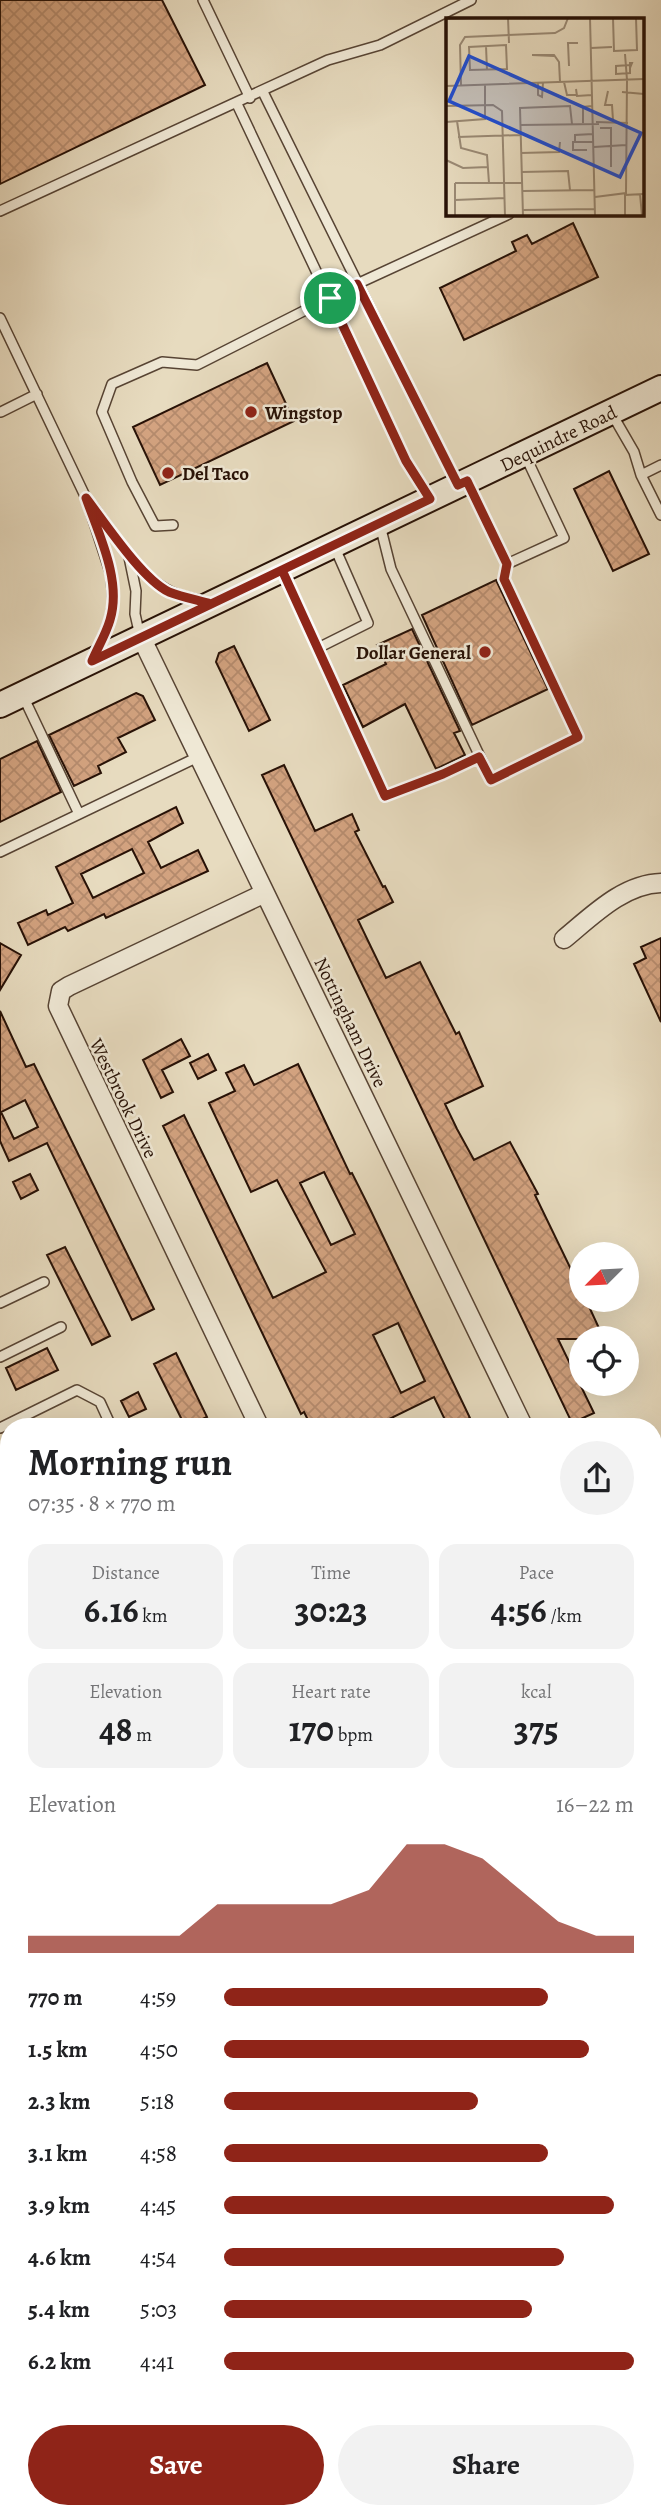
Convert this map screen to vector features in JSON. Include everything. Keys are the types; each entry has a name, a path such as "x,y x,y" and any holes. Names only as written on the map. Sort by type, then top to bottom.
{"main road":[{"name":"Dequindre Road","path":"11,700 661,388"}],"street":[{"name":"Nottingham Drive","path":"141,637 519,1418"},
{"path":"564,939 620,896 641,886 661,883"},
{"name":"Westbrook Drive","path":"255,1418 58,1006 61,991 69,986 265,893"}],"lane":[{"path":"203,0 250,98"},
{"path":"0,211 328,60 380,45 471,0"},
{"path":"263,92 357,284 507,564 504,579 578,737 491,780 391,569 379,523"},
{"path":"237,104 406,461 430,499"},
{"path":"173,525 155,526 132,482 102,412 112,384 162,362 197,365 357,284 507,215"},
{"path":"0,318 86,498 111,575 113,597 110,620 92,661"},
{"path":"0,411 37,394"},
{"path":"611,412 634,452 641,475 661,515"},
{"path":"507,564 564,538 525,454"},
{"path":"641,475 661,465"},
{"path":"86,498 129,555 154,582 169,592 211,604"},
{"path":"318,648 368,623 334,545"},
{"path":"129,555 136,591 135,614 141,637"},
{"path":"282,570 385,796 479,757"},
{"path":"11,700 79,814"},
{"path":"0,852 200,756"},
{"path":"0,1303 44,1282"},
{"path":"0,1357 61,1327"},
{"path":"20,1418 77,1390 100,1402 107,1418"}],"building":[{"path":"0,0 162,0 205,85 0,184"},
{"path":"573,223 598,277 464,340 440,288 516,251 512,242 527,235 532,244"},
{"path":"267,363 294,421 160,485 133,427"},
{"path":"609,471 649,554 613,571 574,489"},
{"name":"Dollar General","path":"496,580 548,689 472,725 422,615"},
{"path":"412,629 460,731 454,733 465,755 436,769 405,704 363,727 343,685 386,664 377,645"},
{"path":"234,646 270,720 249,731 216,662 219,653"},
{"path":"136,693 143,696 155,720 118,738 126,752 98,766 101,773 74,786 49,735"},
{"path":"37,741 61,792 0,822 0,759"},
{"path":"284,765 315,831 352,814 359,830 355,832 393,902 358,920 386,978 420,962 456,1034 459,1032 483,1086 445,1104 457,1129 474,1160 510,1142 538,1194 535,1195 569,1265 569,1312 592,1312 598,1326 569,1326 569,1339 558,1339 569,1362 569,1396 586,1396 594,1413 583,1418 570,1418 262,775"},
{"path":"176,807 183,823 148,842 161,868 198,850 208,871 106,918 104,914 68,931 65,927 28,945 18,923 46,910 48,915 73,903 56,867","holes":["132,849 144,873 93,898 81,874"]},
{"path":"661,938 661,1022 634,964 646,958 641,947"},
{"path":"0,943 21,955 0,990"},
{"path":"0,1011 26,1067 34,1064 154,1309 132,1320 47,1143 9,1161 0,1141","holes":["25,1100 38,1127 14,1139 1,1112"]},
{"path":"181,1039 190,1056 162,1070 173,1092 161,1098 143,1060"},
{"path":"208,1054 216,1070 198,1079 190,1063"},
{"path":"298,1064 470,1418 444,1418 434,1397 391,1418 307,1418 304,1412 301,1414 163,1126 184,1115 273,1298 326,1272 277,1180 251,1192 209,1103 235,1091 226,1073 244,1065 254,1085","holes":["324,1172 355,1234 331,1245 300,1183","398,1323 425,1381 401,1393 373,1335"]},
{"path":"30,1174 38,1190 21,1199 13,1182"},
{"path":"65,1247 110,1336 92,1345 47,1255"},
{"path":"47,1348 58,1370 16,1390 6,1368"},
{"path":"176,1353 207,1417 181,1418 154,1364"},
{"path":"138,1392 146,1409 129,1417 121,1401"}],"place":[{"name":"Wingstop","path":"251,412"},
{"name":"Del Taco","path":"168,473"},
{"name":"Dollar General","path":"485,652"}],"route":[{"path":"357,284 458,485 467,481 507,564 504,579 578,737 491,780 479,757 385,796 282,570 92,661 110,620 113,597 111,575 103,545 86,498 129,555 154,582 169,592 211,604 430,499 406,461 330,298 357,284"}]}
